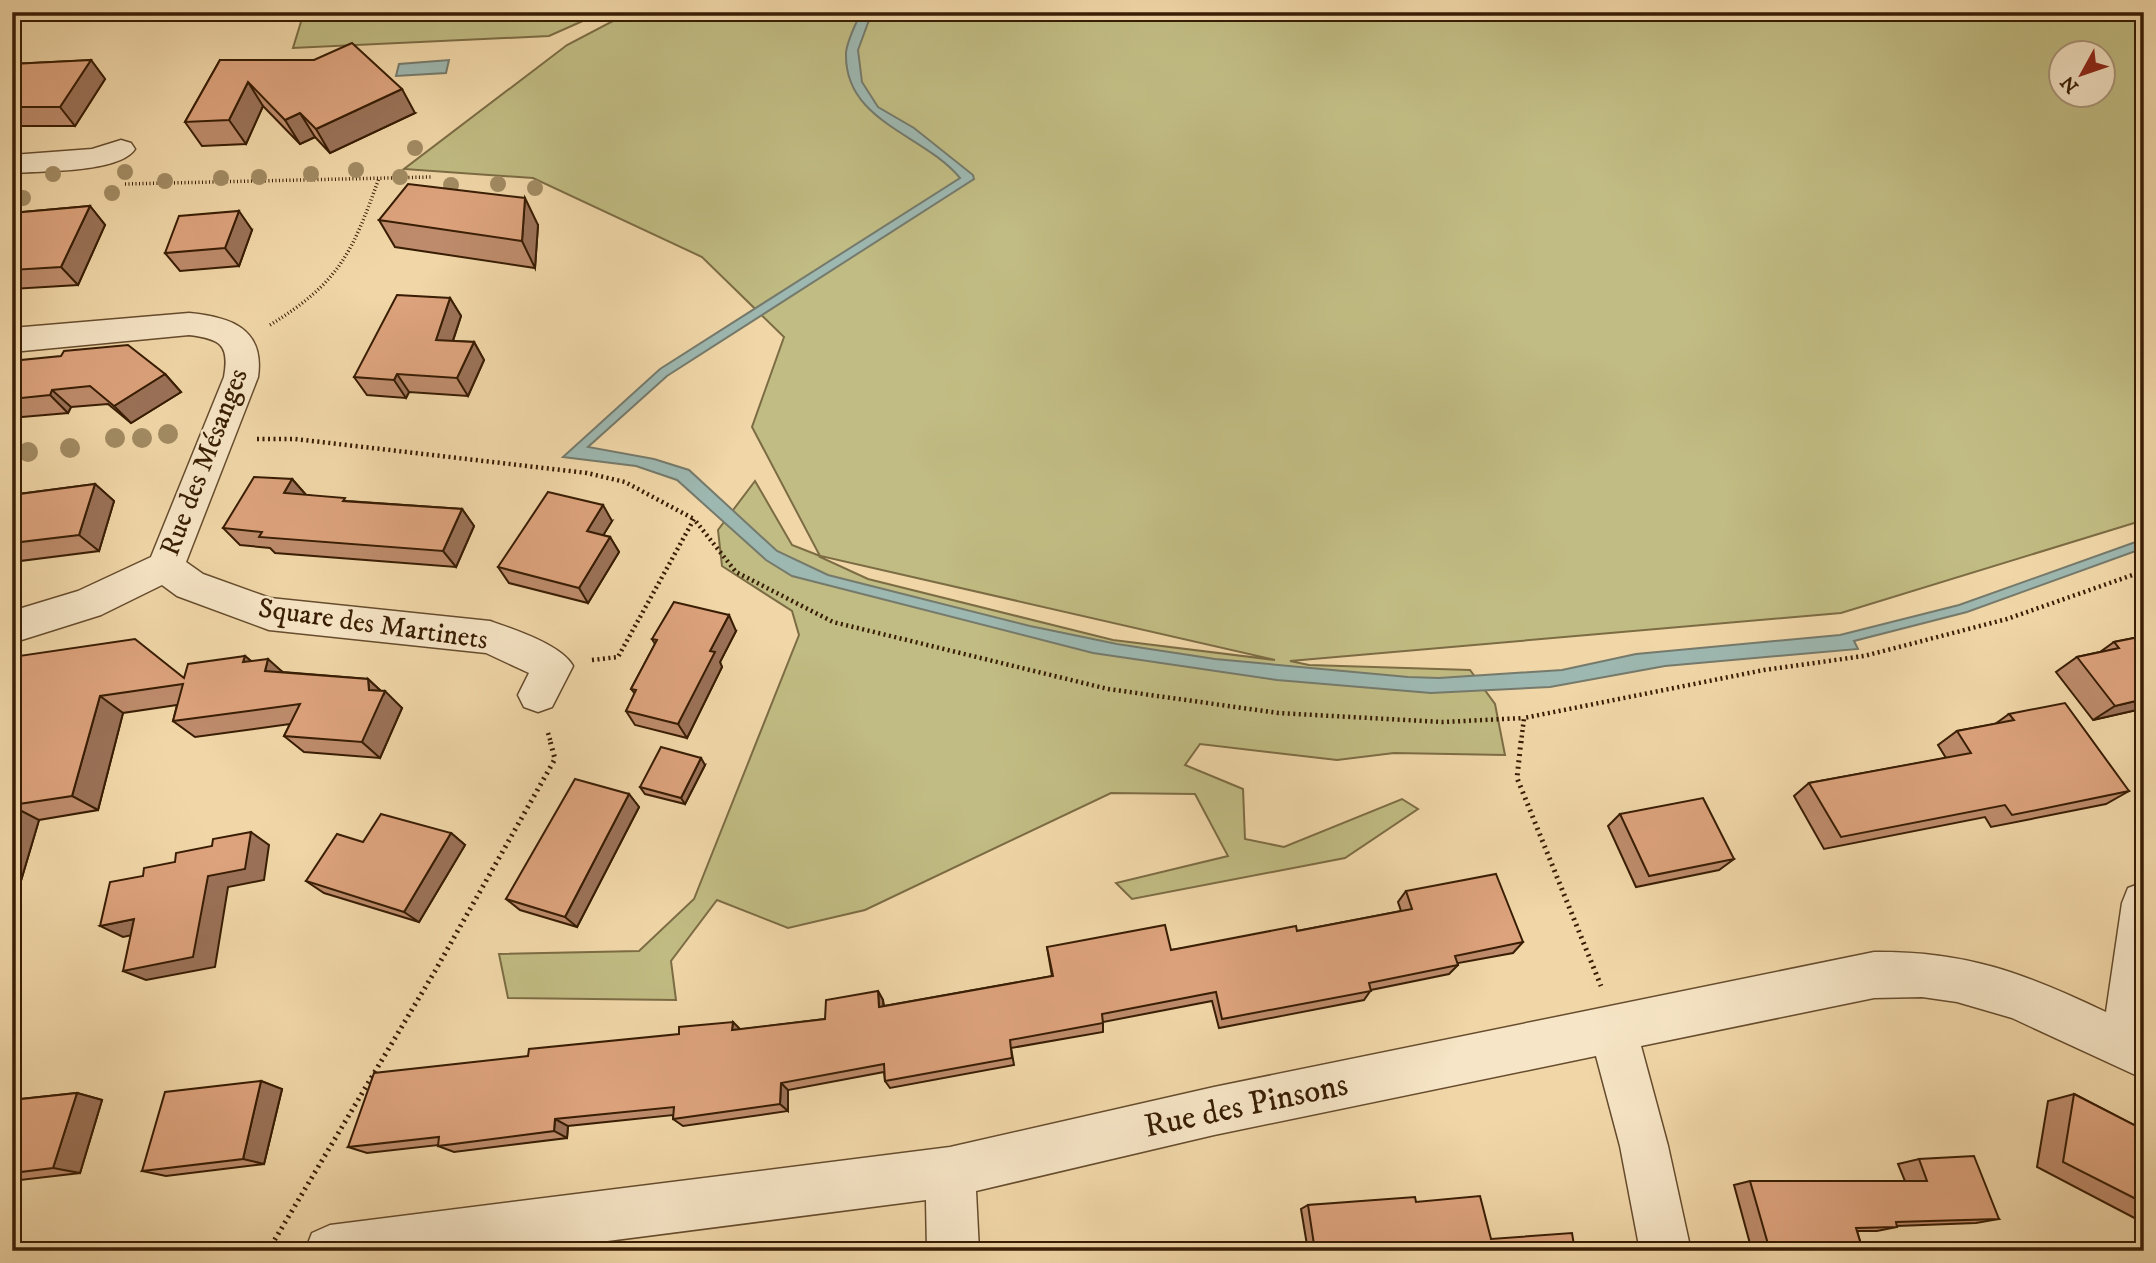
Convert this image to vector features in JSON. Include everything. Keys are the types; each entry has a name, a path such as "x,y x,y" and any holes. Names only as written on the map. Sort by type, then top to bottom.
{"street":[{"path":"12,164 95,158 121,149"},
{"name":"Rue des Mésanges","path":"12,340 189,324 211,326 228,332 239,343 245,358 241,377 164,567 88,604 12,627"},
{"name":"Square des Martinets","path":"164,567 190,585 269,614 489,637 545,681"},
{"path":"2134,1051 2144,903"},
{"name":"Rue des Pinsons","path":"330,1251 950,1172 1214,1111 1613,1031 1874,975 1927,974 1987,986 2035,1003 2134,1051"},
{"path":"1613,1031 1644,1146 1666,1251"},
{"path":"950,1172 953,1251"}],"path":[{"path":"121,185 431,177"},
{"path":"239,343 300,308 333,282 356,243 379,178"},
{"path":"215,438 295,439 587,473 625,482 694,519 736,572 834,622 1095,686 1278,713 1443,722 1524,718 1764,670 1864,656 2007,619 2144,571"},
{"path":"268,1251 435,971 555,758 545,681 618,657 694,519"},
{"path":"1524,718 1517,778 1603,991 1613,1031"}],"shaded area":[{"path":"304,12 603,12 549,36 293,48"},
{"path":"630,12 2144,12 2144,520 1841,613 1290,661 1309,665 1470,670 1495,704 1505,755 1394,753 1337,760 1200,744 1185,765 1243,789 1245,839 1284,847 1402,799 1418,809 1345,858 1132,899 1116,883 1228,856 1195,794 1111,793 865,910 788,928 717,900 671,961 676,1000 508,998 499,954 639,951 694,899 799,635 792,611 722,566 718,530 755,481 792,545 820,556 752,427 784,337 702,257 533,178 404,169 567,45","holes":["821,556 1275,660 1113,640 868,579"]}],"water":[{"path":"861,12 872,12 858,50 862,82 878,107 914,128 973,175 974,179 667,376 588,447 654,459 689,470 777,551 828,575 1030,626 1117,644 1215,659 1439,678 1562,670 1636,654 1840,635 1959,605 2144,539 2144,548 1967,612 1854,641 1858,649 1665,666 1550,687 1431,693 1277,680 1093,653 792,576 766,560 677,480 636,466 563,457 660,369 960,178 945,163 889,125 858,95 849,76 846,53"},
{"path":"449,60 446,73 396,76 399,64"}],"building":[{"path":"352,43 402,89 316,129 300,113 285,120 248,82 229,120 185,122 220,60 314,60"},
{"path":"91,60 60,107 12,107 12,64"},
{"path":"408,184 525,198 522,241 379,220"},
{"path":"90,206 61,267 12,270 12,213"},
{"path":"239,211 225,248 165,253 179,216"},
{"path":"397,295 450,298 436,340 474,342 457,378 397,374 394,380 354,377"},
{"path":"128,345 165,374 114,406 90,386 52,390 50,395 12,399 12,380 21,360 61,356 64,351"},
{"path":"254,477 292,479 284,493 345,498 343,501 462,509 443,551 259,537 262,532 223,528"},
{"path":"95,484 79,535 12,543 12,495"},
{"path":"548,492 603,505 587,531 610,537 579,588 498,567"},
{"path":"674,602 729,615 710,651 715,652 678,724 626,711 636,690 631,689 657,640 652,639"},
{"path":"2144,636 2144,699 2115,706 2077,657 2119,648 2114,642"},
{"path":"135,639 184,678 188,664 245,656 243,662 268,659 265,671 368,679 369,690 385,691 362,742 284,736 300,704 173,721 183,684 100,696 72,796 12,805 12,657"},
{"path":"2065,703 2129,791 2012,815 2005,805 1841,837 1809,783 1971,753 1957,731 2014,720 2009,714"},
{"path":"661,747 701,758 681,798 640,787"},
{"path":"575,779 629,794 565,917 506,899"},
{"path":"1703,798 1734,859 1649,876 1620,814"},
{"path":"381,814 451,833 404,912 306,881 337,834 363,842"},
{"path":"251,832 245,869 208,876 193,957 123,971 134,919 100,926 110,882 143,876 144,868 175,862 176,853 212,846 213,839"},
{"path":"1496,874 1523,942 1455,956 1458,965 1369,983 1371,991 1222,1019 1216,992 1102,1014 1103,1023 1010,1040 1012,1058 885,1081 884,1064 781,1083 780,1104 673,1119 674,1107 555,1119 554,1131 438,1146 439,1137 348,1147 374,1073 528,1056 529,1049 679,1034 679,1027 733,1022 732,1030 825,1019 826,1000 878,991 879,1007 1053,976 1047,947 1165,925 1171,950 1296,926 1297,931 1412,909 1406,891"},
{"path":"261,1081 243,1159 142,1171 165,1092"},
{"path":"77,1093 53,1168 12,1173 12,1100"},
{"path":"2074,1094 2144,1130 2144,1203 2063,1162"},
{"path":"1974,1156 1999,1219 1896,1222 1897,1227 1856,1228 1863,1251 1770,1251 1750,1181 1927,1181 1919,1159"},
{"path":"1480,1196 1491,1239 1572,1233 1575,1251 1315,1251 1308,1205 1415,1197 1416,1202"}]}
